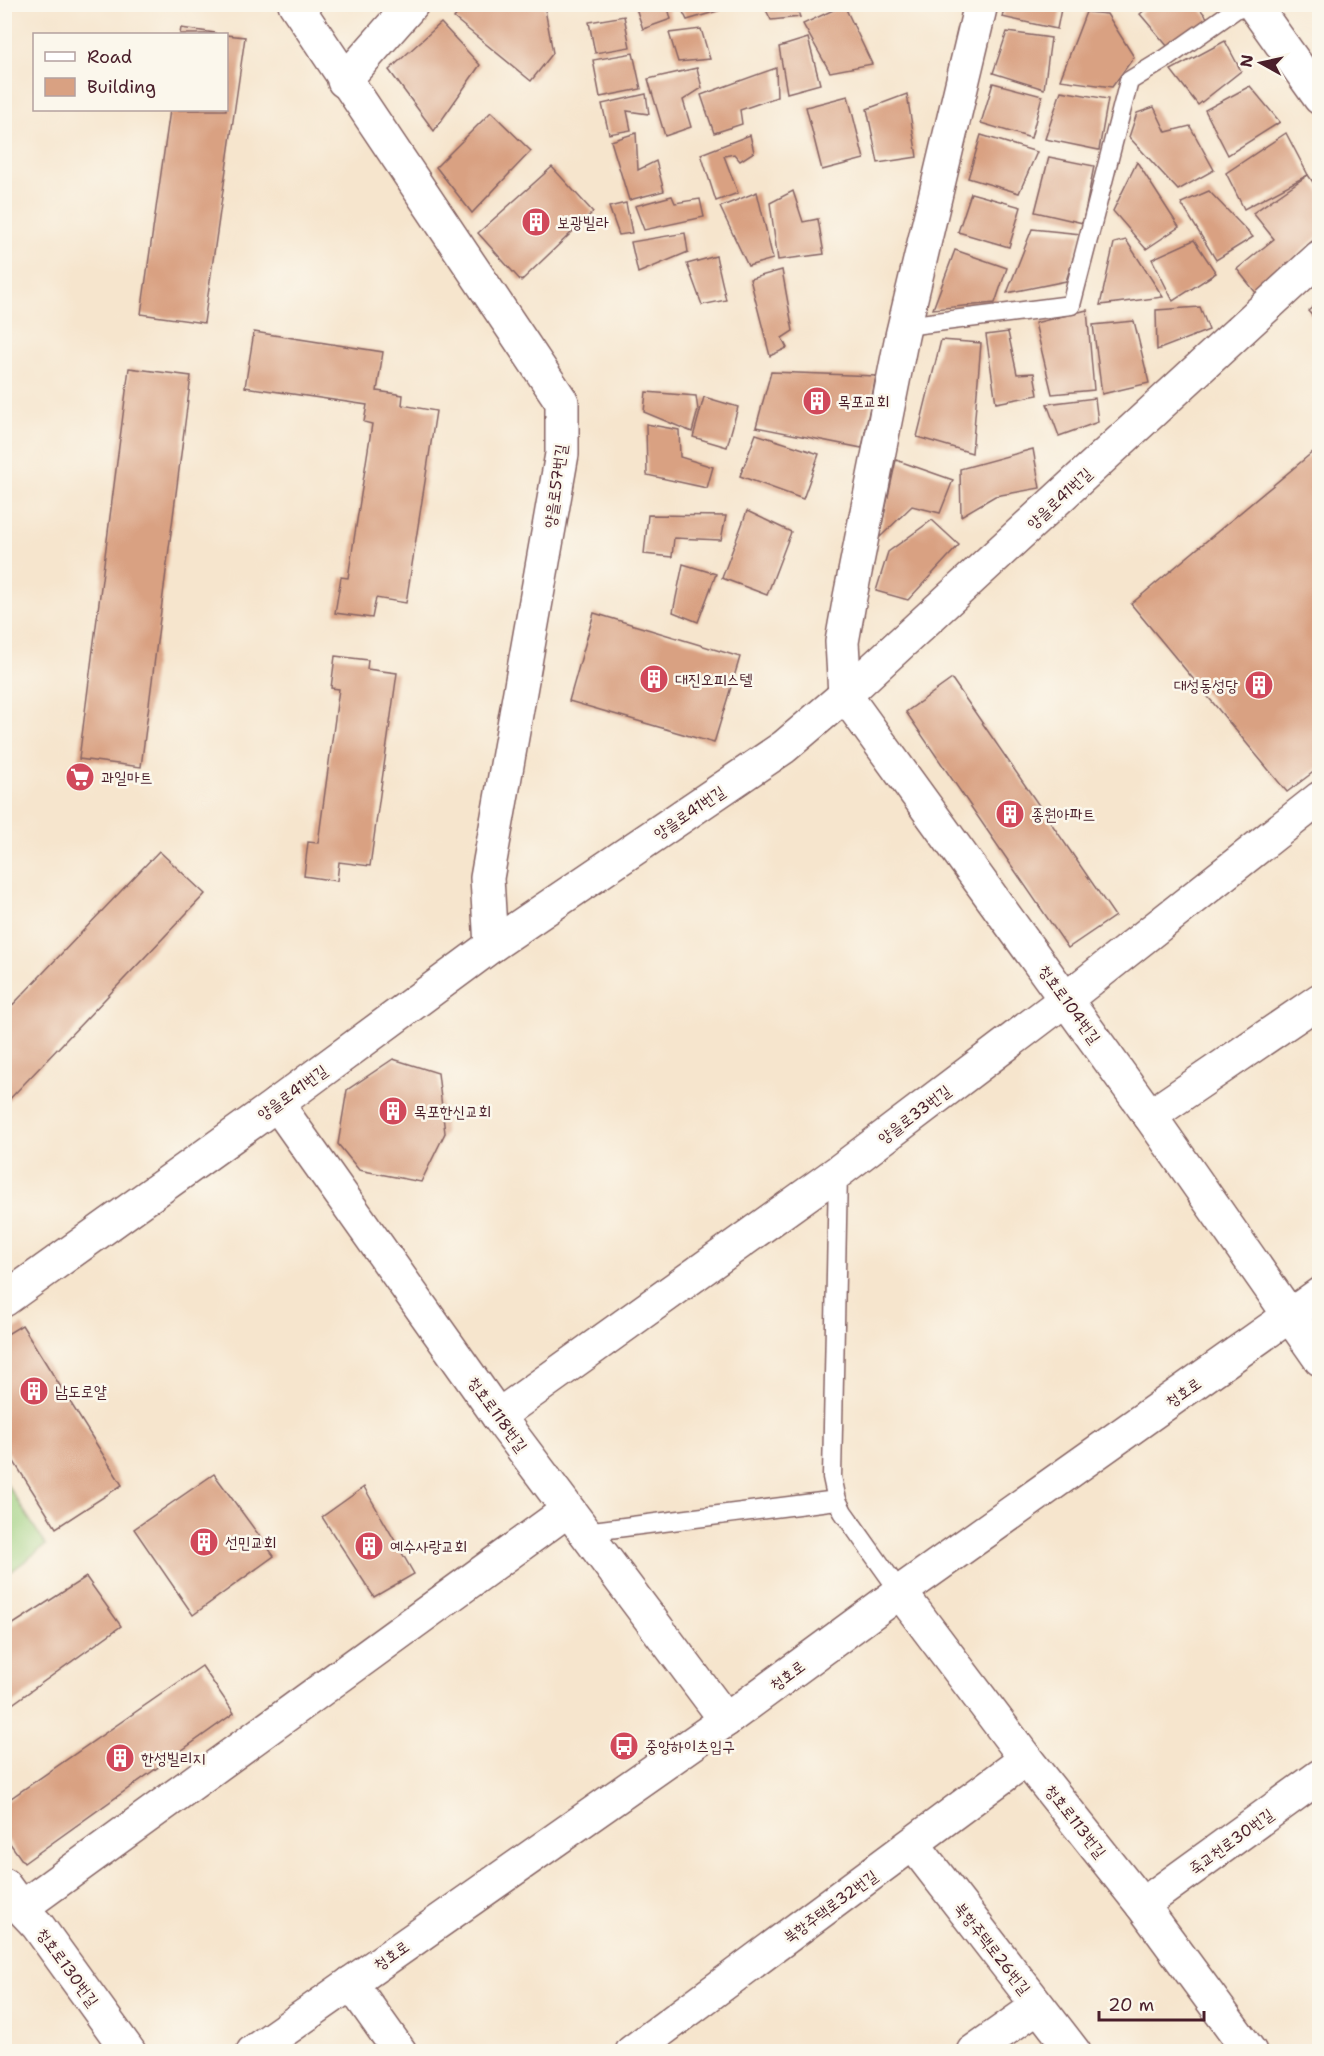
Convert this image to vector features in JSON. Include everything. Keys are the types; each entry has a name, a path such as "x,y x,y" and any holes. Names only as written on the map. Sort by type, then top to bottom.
{"street":[{"name":"양을로57번길","path":"295,4 344,81 562,402 562,454 487,878 491,946"},
{"path":"344,81 412,4"},
{"path":"845,695 842,642 904,326 981,4"},
{"path":"1253,4 1320,98"},
{"name":"양을로41번길","path":"4,1300 277,1104 491,946 784,747 845,695 1320,257"},
{"name":"청호로104번길","path":"845,695 1150,1116 1320,1359"},
{"name":"양을로33번길","path":"498,1416 838,1172 1066,999 1320,798"},
{"path":"1150,1116 1320,1000"},
{"name":"청호로118번길","path":"277,1104 498,1416 726,1720"},
{"name":"청호로","path":"253,2052 726,1720 900,1592 1320,1294"},
{"path":"13,1897 576,1521"},
{"name":"청호로113번길","path":"900,1592 1026,1759 1142,1905 1250,2052"},
{"name":"북항주택로32번길","path":"642,2049 1026,1759"},
{"name":"죽교천로30번길","path":"1142,1905 1320,1776"},
{"name":"북항주택로26번길","path":"913,1844 1074,2052"},
{"name":"청호로130번길","path":"13,1897 38,1926 129,2052"},
{"path":"351,1983 400,2052"},
{"path":"973,2052 1038,2006"}],"lane":[{"path":"904,326 1071,304 1129,81 1166,59 1243,4"},
{"path":"838,1172 832,1477 837,1500 900,1592"},
{"path":"576,1521 837,1500"}],"green space":[{"path":"4,1480 46,1545 5,1576 4,1576"}],"building":[{"path":"465,4 544,4 553,53 531,81 454,18"},
{"path":"667,4 671,19 643,29 635,5"},
{"path":"679,4 738,4 738,5 687,20"},
{"path":"763,4 795,4 800,17 771,20"},
{"path":"1005,4 1062,4 1057,29 1002,17"},
{"path":"1152,4 1196,4 1210,21 1169,48 1140,14"},
{"path":"844,5 872,64 830,72 803,24"},
{"path":"1086,12 1107,14 1134,57 1112,87 1060,80"},
{"path":"624,16 630,47 595,53 589,22"},
{"path":"441,23 480,65 434,131 389,70"},
{"path":"181,28 215,33 180,33"},
{"path":"701,29 710,59 678,62 669,33"},
{"path":"1007,32 1051,38 1044,89 993,73"},
{"path":"228,35 245,37 204,323 141,314 170,111 228,111"},
{"path":"808,38 820,84 787,93 779,47"},
{"path":"1225,41 1241,71 1198,105 1171,70"},
{"path":"633,53 641,89 600,97 593,60"},
{"path":"697,68 702,88 683,100 691,127 665,136 648,79"},
{"path":"776,68 777,97 740,110 742,124 714,133 701,95"},
{"path":"993,83 1042,96 1031,138 981,123"},
{"path":"1250,86 1280,122 1228,155 1205,110"},
{"path":"1061,91 1108,99 1099,150 1045,139"},
{"path":"646,94 649,114 627,111 631,130 609,134 602,104"},
{"path":"907,94 917,157 878,163 867,109"},
{"path":"848,96 864,159 822,170 806,107"},
{"path":"1154,107 1166,132 1190,126 1214,170 1178,190 1129,137 1137,113"},
{"path":"491,112 531,151 472,213 436,167"},
{"path":"636,133 638,170 656,161 664,191 629,200 611,141"},
{"path":"1286,133 1308,175 1244,209 1226,173"},
{"path":"750,135 754,152 740,161 734,154 724,156 738,193 716,201 701,154"},
{"path":"981,135 1037,152 1019,193 968,178"},
{"path":"1049,157 1094,166 1083,223 1035,212"},
{"path":"1137,162 1179,227 1146,249 1113,211"},
{"name":"보광빌라","path":"552,167 593,212 521,281 478,233"},
{"path":"1308,175 1320,192 1320,234 1256,293 1237,269 1274,239 1253,213"},
{"path":"793,191 803,222 818,219 824,254 778,260 770,203"},
{"path":"1209,191 1253,237 1216,260 1181,203"},
{"path":"757,192 773,259 748,266 720,207"},
{"path":"971,193 1021,207 1009,247 958,232"},
{"path":"672,196 675,203 700,199 704,217 644,230 635,206"},
{"path":"626,203 632,233 619,235 609,207"},
{"path":"1032,229 1081,234 1066,281 1007,293"},
{"path":"685,233 688,252 638,273 631,242"},
{"path":"1126,240 1163,297 1100,305 1114,243"},
{"path":"1194,240 1216,273 1173,301 1152,259"},
{"path":"955,250 1007,268 995,303 933,309"},
{"path":"716,256 726,300 702,305 687,264"},
{"path":"782,270 793,331 782,338 787,348 770,356 750,279"},
{"path":"1320,301 1320,324 1308,311"},
{"path":"1200,307 1209,330 1157,350 1156,310"},
{"path":"1087,310 1094,390 1052,394 1035,323"},
{"path":"1134,321 1149,383 1102,394 1093,325"},
{"path":"254,332 383,352 377,391 403,395 402,405 436,411 406,603 376,598 372,618 335,613 341,577 348,578 372,424 364,422 367,405 245,387"},
{"path":"1008,332 1017,374 1034,373 1038,395 996,403 986,335"},
{"path":"941,340 981,343 972,453 917,437"},
{"path":"129,368 191,376 141,767 79,759"},
{"name":"목포교회","path":"771,372 876,376 862,448 756,427"},
{"path":"646,392 696,396 698,410 692,432 644,412"},
{"path":"704,397 738,407 727,447 693,437"},
{"path":"1095,398 1098,422 1059,436 1047,404"},
{"path":"646,424 679,430 680,457 713,467 707,488 647,475"},
{"path":"756,434 819,454 803,499 740,476"},
{"name":"대성동성당","path":"1320,446 1320,767 1287,792 1131,604"},
{"path":"1033,449 1040,488 995,496 961,516 960,469"},
{"path":"896,460 953,480 940,513 912,506 879,538"},
{"path":"747,511 791,532 767,595 722,578"},
{"path":"648,515 726,516 721,540 674,538 672,557 644,554"},
{"path":"932,520 959,545 908,600 876,591 888,552"},
{"path":"683,564 716,574 698,622 673,612"},
{"name":"대진오피스텔","path":"594,613 740,657 714,743 569,701"},
{"path":"335,656 368,660 367,669 397,673 370,866 339,862 337,881 304,876 308,842 318,843 339,689 331,688"},
{"name":"종원아파트","path":"952,679 1115,916 1068,948 906,712"},
{"path":"159,851 205,894 4,1105 4,1014"},
{"name":"목포한신교회","path":"393,1059 438,1073 445,1133 421,1182 359,1170 338,1144 347,1090"},
{"name":"남도로얄","path":"22,1325 122,1485 56,1528 4,1446 4,1336"},
{"name":"선민교회","path":"214,1474 274,1556 193,1615 134,1529"},
{"name":"예수사랑교회","path":"364,1487 414,1574 374,1597 322,1517"},
{"path":"86,1577 121,1626 4,1710 4,1630"},
{"name":"한성빌리지","path":"202,1666 234,1713 24,1863 4,1835 4,1803"}],"place":[{"name":"보광빌라","path":"536,222"},
{"name":"목포교회","path":"817,401"},
{"name":"대진오피스텔","path":"654,679"},
{"name":"대성동성당","path":"1259,685"},
{"name":"과일마트","path":"80,777"},
{"name":"종원아파트","path":"1010,814"},
{"name":"목포한신교회","path":"393,1111"},
{"name":"남도로얄","path":"34,1391"},
{"name":"선민교회","path":"204,1542"},
{"name":"예수사랑교회","path":"369,1546"},
{"name":"중앙하이츠입구","path":"624,1746"},
{"name":"한성빌리지","path":"120,1758"}]}
